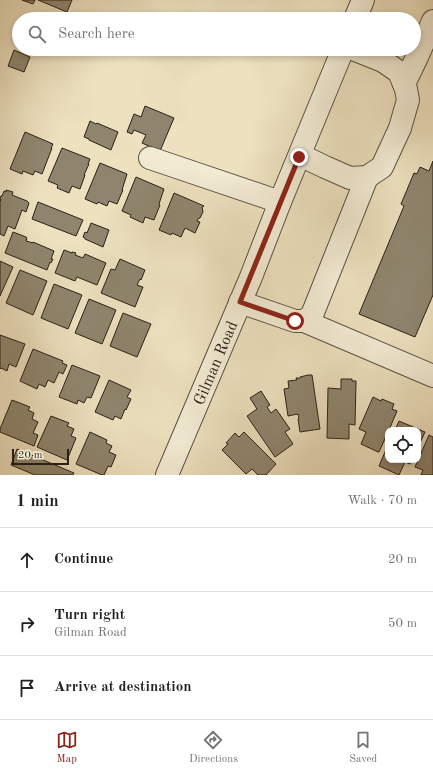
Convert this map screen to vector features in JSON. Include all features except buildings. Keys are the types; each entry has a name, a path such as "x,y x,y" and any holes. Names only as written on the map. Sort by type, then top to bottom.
{"street":[{"path":"358,12 363,0"},
{"path":"421,48 433,21"},
{"name":"Gilman Road","path":"167,475 240,302 340,56"},
{"path":"304,321 312,315 367,178 382,167 400,128 408,100 406,89 399,72 383,62 369,56"},
{"path":"404,84 417,56"},
{"path":"300,155 350,178 367,178"},
{"path":"150,158 280,202"},
{"path":"240,302 295,321 304,321 433,376"}],"route":[{"path":"295,321 240,302 299,157"}]}
